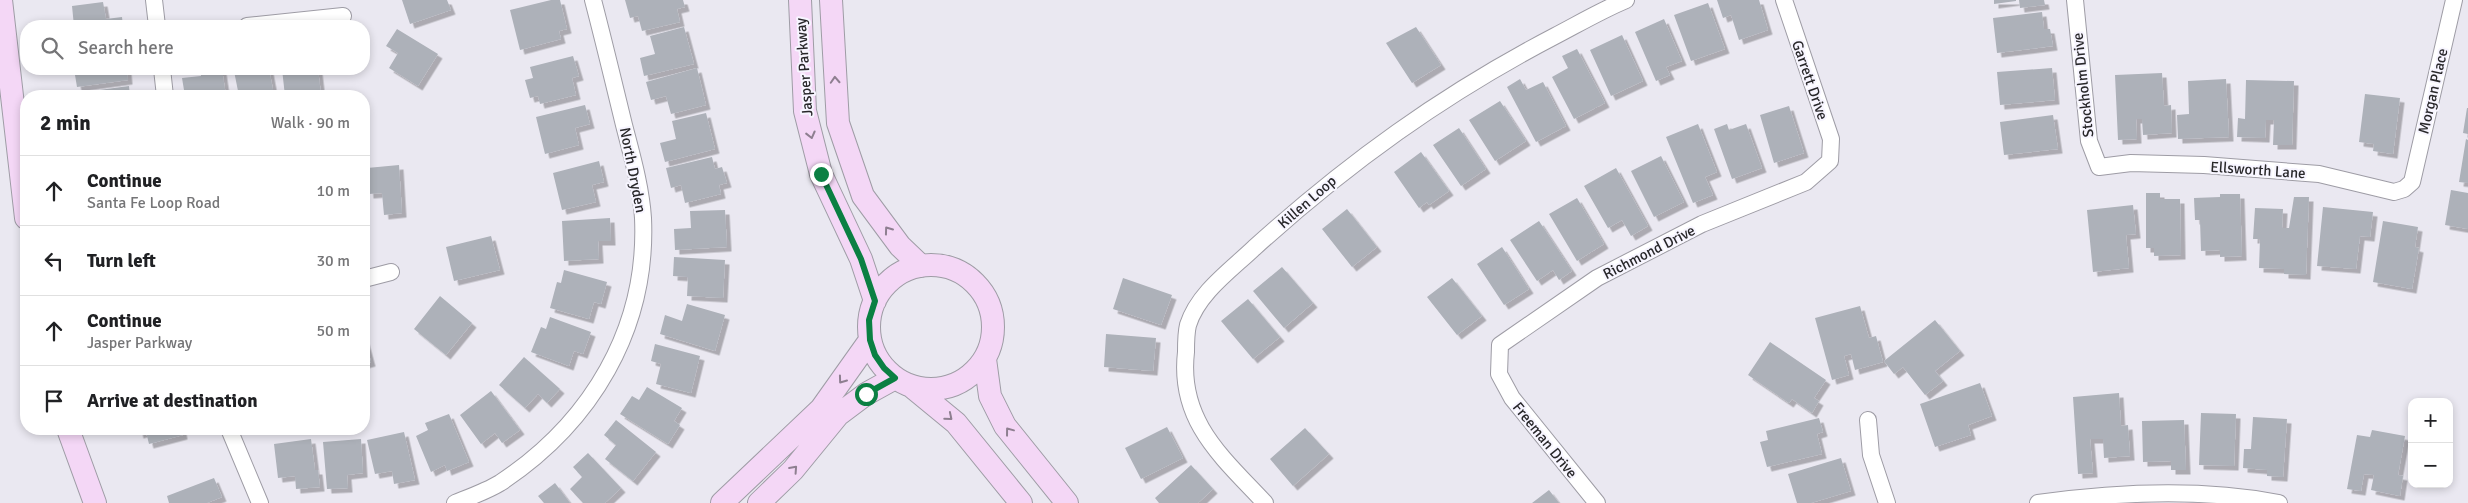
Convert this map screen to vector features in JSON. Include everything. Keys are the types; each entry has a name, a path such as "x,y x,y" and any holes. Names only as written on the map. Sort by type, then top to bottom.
{"main road":[{"path":"1,0 20,166"},
{"name":"Jasper Parkway","path":"800,0 805,111 821,174 861,259 875,301"},
{"name":"Jasper Parkway","path":"831,0 838,122 863,196 900,246 921,266"},
{"path":"759,503 793,470 838,415 866,394 903,382 932,389 952,386 971,375 985,359 992,340 993,327 988,300 976,284 960,272 941,265 921,266 902,272 886,284 875,301 869,320 870,340 875,355 884,368 903,382 956,423 1021,503"},
{"path":"722,503 821,409 870,340"},
{"path":"985,359 990,396 1005,426 1067,503"},
{"path":"70,435 95,503"}],"street":[{"path":"154,0 156,20"},
{"name":"North Dryden","path":"455,503 499,484 557,438 602,383 627,332 640,272 643,218 636,173 594,0"},
{"name":"Killen Loop","path":"1265,503 1212,447 1197,422 1186,391 1185,362 1188,325 1206,293 1308,200 1347,168 1397,132 1460,89 1534,47 1626,0"},
{"name":"Garrett Drive","path":"1784,0 1831,139 1830,161"},
{"name":"Stockholm Drive","path":"2075,0 2088,142 2099,168"},
{"name":"Morgan Place","path":"2412,182 2454,0"},
{"path":"305,20 343,16"},
{"path":"163,75 164,90"},
{"name":"Richmond Drive","path":"1499,374 1500,345 1597,278 1702,224 1806,182 1830,161"},
{"name":"Ellsworth Lane","path":"2099,168 2131,163 2204,165 2320,174 2394,192 2404,189 2412,182"},
{"path":"370,277 391,272"},
{"name":"Freeman Drive","path":"1499,374 1512,398 1597,503"},
{"path":"1868,420 1872,455 1887,503"},
{"path":"232,435 260,503"},
{"path":"2038,503 2148,494 2249,497 2279,503"}],"building":[{"path":"402,0 447,0 451,10 410,24"},
{"path":"551,0 560,0 567,29 559,31 561,39 520,50 510,10"},
{"path":"625,0 683,0 685,7 677,9 680,22 642,31 638,16 630,18"},
{"path":"1717,0 1759,0 1768,30 1739,40 1731,15 1723,18"},
{"path":"1994,0 2016,0 2016,1 1994,4"},
{"path":"2019,0 2044,0 2045,5 2020,8"},
{"path":"103,2 106,19 122,17 122,20 73,20 72,6"},
{"path":"1708,3 1725,49 1691,61 1674,15"},
{"path":"2042,12 2044,29 2050,29 2053,46 1997,53 1993,18"},
{"path":"1664,19 1682,61 1666,67 1670,75 1656,81 1635,32"},
{"path":"684,27 694,64 644,76 640,58 655,54 650,36"},
{"path":"1416,27 1441,65 1412,83 1386,43"},
{"path":"397,29 438,54 418,86 389,68 398,53 386,46"},
{"path":"1622,35 1643,81 1611,96 1590,50"},
{"path":"1577,49 1605,103 1574,119 1552,77 1568,68 1562,56"},
{"path":"573,56 579,76 572,78 576,95 540,104 538,96 530,98 525,80 533,78 530,67"},
{"path":"697,68 706,105 671,114 666,96 651,100 646,82"},
{"path":"2052,68 2055,100 2000,105 1997,72"},
{"path":"2162,73 2164,106 2171,105 2172,133 2143,135 2142,119 2136,119 2137,139 2118,140 2115,75"},
{"path":"75,75 128,75 128,80 77,87"},
{"path":"223,75 225,90 184,90 182,78"},
{"path":"235,75 270,75 273,90 238,90"},
{"path":"283,75 319,75 321,90 284,90"},
{"path":"1520,79 1526,90 1543,82 1566,126 1536,142 1507,87"},
{"path":"2226,79 2229,137 2178,139 2177,115 2189,114 2188,81"},
{"path":"2246,80 2294,81 2292,145 2273,145 2274,120 2266,120 2265,138 2237,137 2238,118 2245,119"},
{"path":"129,86 129,90 99,90"},
{"path":"2365,94 2400,98 2393,154 2373,151 2374,144 2359,142"},
{"path":"1500,101 1526,141 1495,161 1469,120"},
{"path":"585,105 590,124 575,128 579,145 545,154 536,117"},
{"path":"1789,106 1804,153 1774,163 1760,115"},
{"path":"2468,108 2468,134 2463,133"},
{"path":"706,113 715,149 665,162 660,143 676,139 672,121"},
{"path":"2053,115 2058,149 2004,155 2000,122"},
{"path":"1698,124 1717,172 1705,177 1713,195 1693,203 1666,137"},
{"path":"1727,124 1729,130 1746,124 1762,168 1732,179 1714,129"},
{"path":"1459,128 1486,169 1461,186 1433,145"},
{"path":"2466,139 2468,140 2468,183 2459,182"},
{"path":"1421,152 1449,191 1429,205 1427,202 1419,208 1394,172"},
{"path":"1661,156 1684,202 1654,217 1631,171"},
{"path":"712,157 715,169 722,167 727,183 719,185 721,194 685,203 681,185 671,188 666,168"},
{"path":"599,161 604,182 592,185 596,202 562,210 553,173"},
{"path":"399,165 402,213 384,215 382,193 370,194 370,168"},
{"path":"1616,168 1648,226 1631,236 1622,220 1608,228 1584,186"},
{"path":"2451,190 2468,193 2468,229 2445,225"},
{"path":"2146,193 2160,193 2160,199 2180,199 2181,255 2154,256 2154,248 2146,248"},
{"path":"2220,194 2240,194 2242,256 2220,257 2220,250 2201,251 2200,220 2195,220 2194,198 2220,197"},
{"path":"2294,197 2309,197 2306,275 2284,274 2284,269 2259,268 2260,239 2253,239 2255,208 2283,209 2282,228 2289,228"},
{"path":"1577,198 1604,244 1577,261 1549,214"},
{"path":"2133,205 2136,234 2126,235 2129,268 2093,272 2087,210"},
{"path":"2323,207 2373,212 2370,237 2360,236 2356,269 2317,266"},
{"path":"1347,209 1377,247 1352,267 1322,229"},
{"path":"725,210 727,247 675,250 674,229 691,228 690,211"},
{"path":"610,218 611,241 598,241 599,259 564,261 562,221"},
{"path":"1539,221 1572,271 1559,280 1553,270 1537,281 1510,240"},
{"path":"2383,221 2418,227 2415,247 2419,248 2412,289 2373,282"},
{"path":"491,236 500,270 454,281 446,247"},
{"path":"1502,247 1529,289 1504,305 1477,264"},
{"path":"674,257 725,260 723,298 687,296 688,277 673,276"},
{"path":"1282,267 1313,303 1284,328 1253,291"},
{"path":"564,270 607,282 601,304 594,302 589,319 550,308 557,282 561,283"},
{"path":"1123,278 1172,295 1161,325 1113,309"},
{"path":"1452,278 1482,316 1457,335 1427,297"},
{"path":"440,296 472,323 446,355 414,329"},
{"path":"1248,299 1280,337 1253,359 1221,321"},
{"path":"687,304 725,315 715,351 660,334 665,315 682,321"},
{"path":"1860,306 1869,338 1876,336 1883,362 1855,370 1851,354 1844,356 1849,375 1832,380 1815,318"},
{"path":"550,317 591,332 583,354 574,351 569,366 531,352 541,327 546,329"},
{"path":"1935,320 1960,351 1935,371 1943,381 1925,395 1903,367 1894,374 1884,361"},
{"path":"1106,334 1156,338 1153,371 1104,367"},
{"path":"1770,342 1826,380 1814,398 1819,401 1812,413 1792,399 1789,403 1748,375"},
{"path":"655,344 700,356 691,393 656,384 661,364 651,361"},
{"path":"524,357 560,389 547,403 538,394 525,408 499,385"},
{"path":"1980,383 1992,416 1968,425 1971,435 1935,447 1920,404"},
{"path":"647,387 682,408 674,421 680,425 668,444 620,414 632,396 639,400"},
{"path":"491,391 520,430 502,443 495,433 481,444 460,415"},
{"path":"2119,393 2121,426 2128,425 2130,456 2104,458 2103,439 2090,439 2093,473 2078,474 2073,397"},
{"path":"2201,413 2236,414 2234,466 2199,465"},
{"path":"449,414 469,462 447,471 445,465 431,472 416,436 428,430 425,423"},
{"path":"2253,417 2287,419 2283,477 2267,476 2267,470 2243,468 2244,449 2251,449"},
{"path":"1819,418 1823,432 1817,434 1822,454 1767,467 1760,442 1768,440 1766,431"},
{"path":"616,420 656,452 633,481 605,459 616,445 604,435"},
{"path":"2184,420 2186,470 2171,470 2171,461 2143,462 2142,421"},
{"path":"1167,427 1183,458 1141,479 1125,448"},
{"path":"1305,428 1329,454 1293,486 1270,459"},
{"path":"2372,430 2405,436 2398,475 2403,476 2400,496 2371,490 2374,475 2364,474 2361,491 2347,489 2357,435 2370,437"},
{"path":"404,432 415,480 394,484 392,471 375,474 367,440"},
{"path":"147,435 183,435 149,444"},
{"path":"311,439 315,470 318,470 320,487 296,489 295,476 278,478 274,444"},
{"path":"361,439 363,473 347,475 348,488 327,489 323,442"},
{"path":"588,453 621,488 605,503 583,503 570,489 582,477 573,467"},
{"path":"1841,458 1851,491 1811,503 1797,503 1788,474"},
{"path":"1191,465 1213,489 1198,503 1159,503 1155,498"},
{"path":"214,478 222,497 207,503 169,503 167,496"},
{"path":"555,483 570,503 544,503 538,496"},
{"path":"1549,490 1559,503 1532,503"}],"route":[{"path":"821,174 861,259 875,301 869,320 870,340 875,355 884,368 895,378 866,394"}]}
